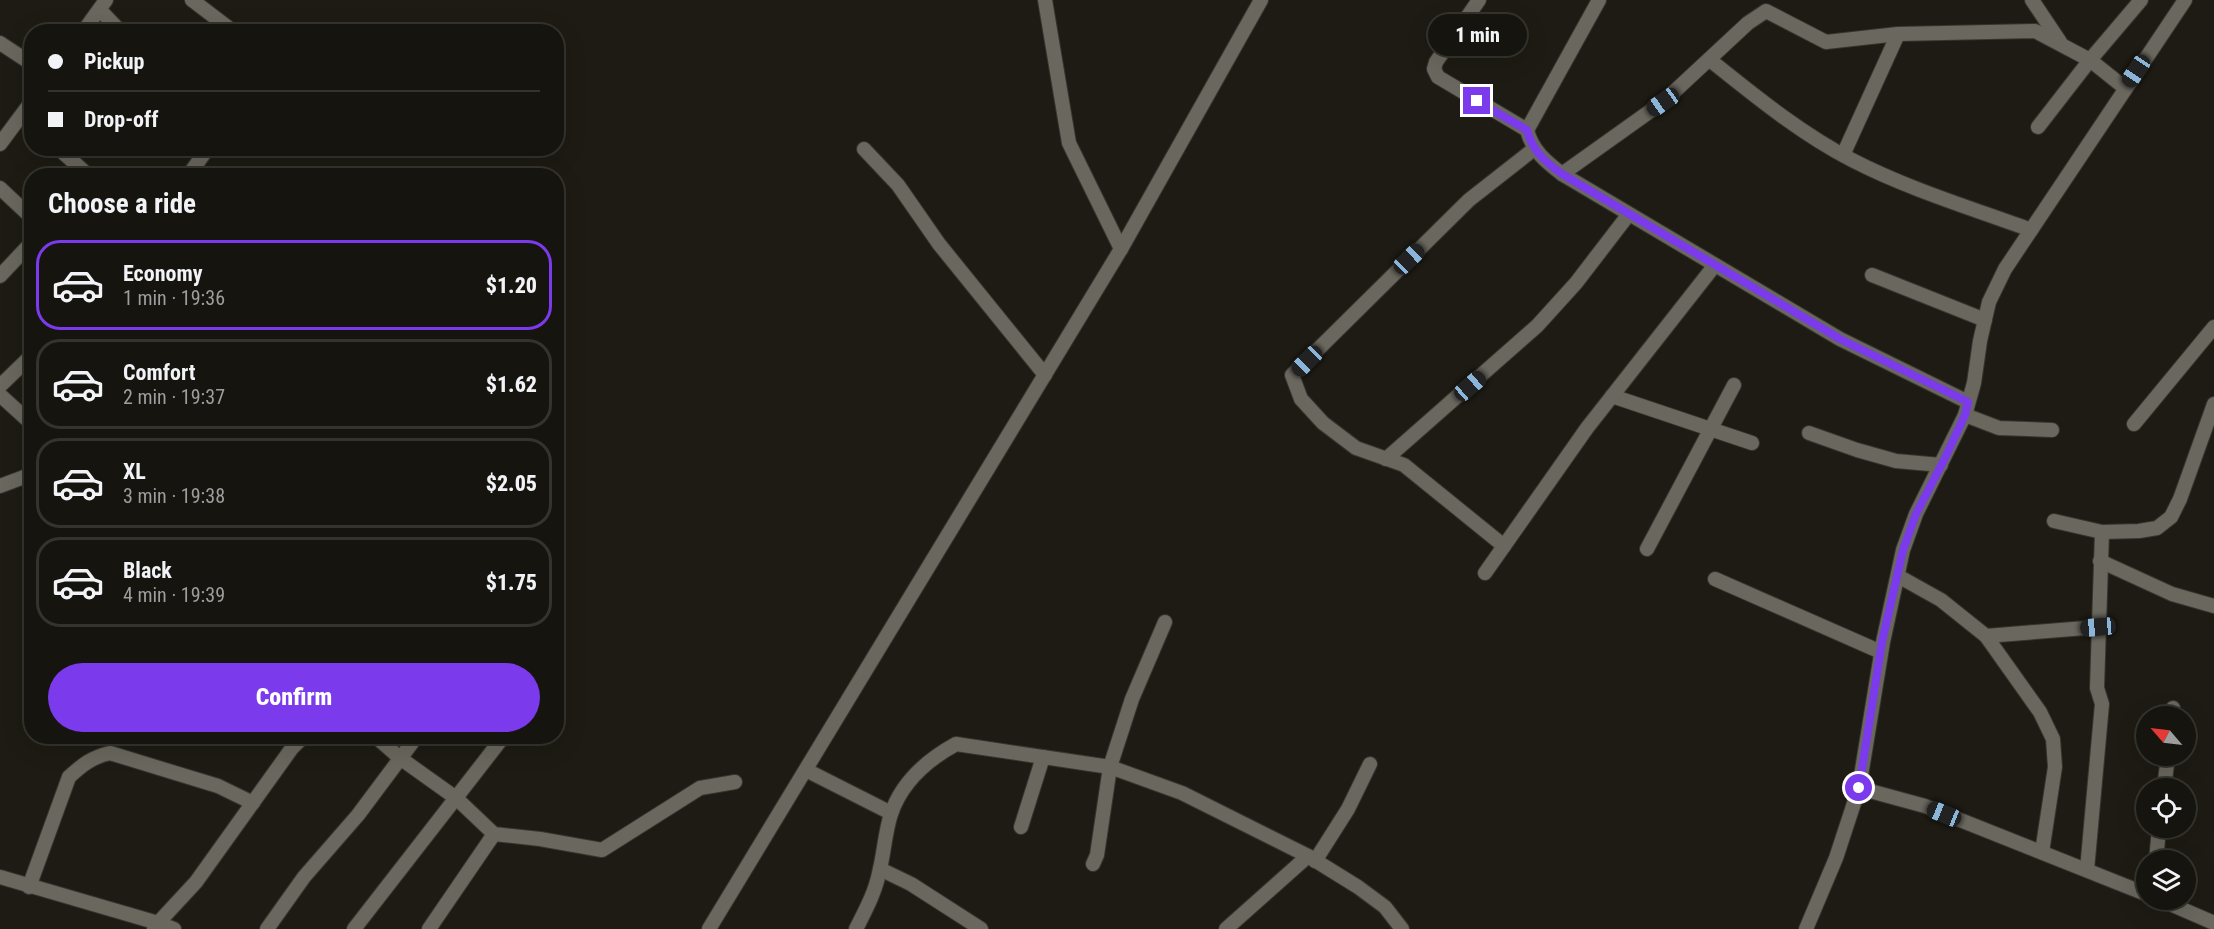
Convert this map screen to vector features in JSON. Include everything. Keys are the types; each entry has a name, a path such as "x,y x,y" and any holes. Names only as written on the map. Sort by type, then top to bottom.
{"street":[{"path":"192,0 224,24"},
{"path":"1045,0 1069,143 1121,249"},
{"path":"708,929 1121,249 1261,0"},
{"path":"1479,0 1436,62 1434,69 1438,77 1527,130"},
{"path":"1599,0 1527,130 1534,149 1545,161 1562,174 1840,339 1999,428 2052,430"},
{"path":"2032,0 2061,44"},
{"path":"2038,127 2090,60 2141,0"},
{"path":"1806,929 1836,858 1859,788 1881,652 1903,550 1916,514 1967,409 1989,302 2005,268 2185,0"},
{"path":"89,24 103,5 116,24"},
{"path":"1562,174 1663,102 1748,23 1766,11 1826,42 1898,34 2035,31 2090,60 2125,88"},
{"path":"1843,155 1898,34"},
{"path":"0,44 24,59"},
{"path":"1710,60 1783,118 1843,155 1920,189 2031,230"},
{"path":"0,144 24,123"},
{"path":"864,149 898,185 939,244 1045,375"},
{"path":"1504,546 1404,465 1356,447 1323,423 1301,399 1293,375 1469,200 1534,149"},
{"path":"67,156 80,168"},
{"path":"0,188 24,210"},
{"path":"1386,459 1537,326 1576,283 1629,214"},
{"path":"0,276 24,250"},
{"path":"1485,573 1612,396 1715,265"},
{"path":"1872,275 1985,320"},
{"path":"2134,424 2214,327"},
{"path":"0,386 24,363"},
{"path":"1647,549 1734,385"},
{"path":"0,395 24,417"},
{"path":"1612,396 1752,443"},
{"path":"2054,521 2102,532 2157,528 2171,517 2180,499 2214,404"},
{"path":"1809,433 1896,461 1941,465"},
{"path":"0,486 24,477"},
{"path":"2087,870 2102,704 2097,688 2102,532"},
{"path":"2100,561 2172,594 2214,606"},
{"path":"1898,576 1941,600 1986,636 2040,712 2053,739 2055,767 2042,852"},
{"path":"1715,579 1881,652"},
{"path":"1093,864 1097,855 1110,767 1132,699 1165,622"},
{"path":"1986,636 2098,627"},
{"path":"156,926 196,882 296,744"},
{"path":"384,744 456,798 494,834 602,850 700,788 735,782"},
{"path":"267,929 304,877 358,815 411,744"},
{"path":"354,929 498,744"},
{"path":"856,929 868,906 880,869 891,813 906,782 933,756 956,744 1110,767 1182,793 1311,858 1385,908 1399,928"},
{"path":"29,887 69,777 94,757 110,753 218,786 253,803"},
{"path":"1021,827 1043,757"},
{"path":"1226,929 1311,858 1348,809 1370,764"},
{"path":"806,770 891,813"},
{"path":"1859,788 1925,806 2136,890"},
{"path":"429,929 494,834"},
{"path":"880,869 911,884 981,929"},
{"path":"0,877 156,926 174,929"},
{"path":"2184,910 2214,923"}],"route":[{"path":"1477,101 1527,130 1534,149 1562,174 1840,339 1968,402 1965,415 1916,514 1903,550 1882,642 1859,788"}]}
